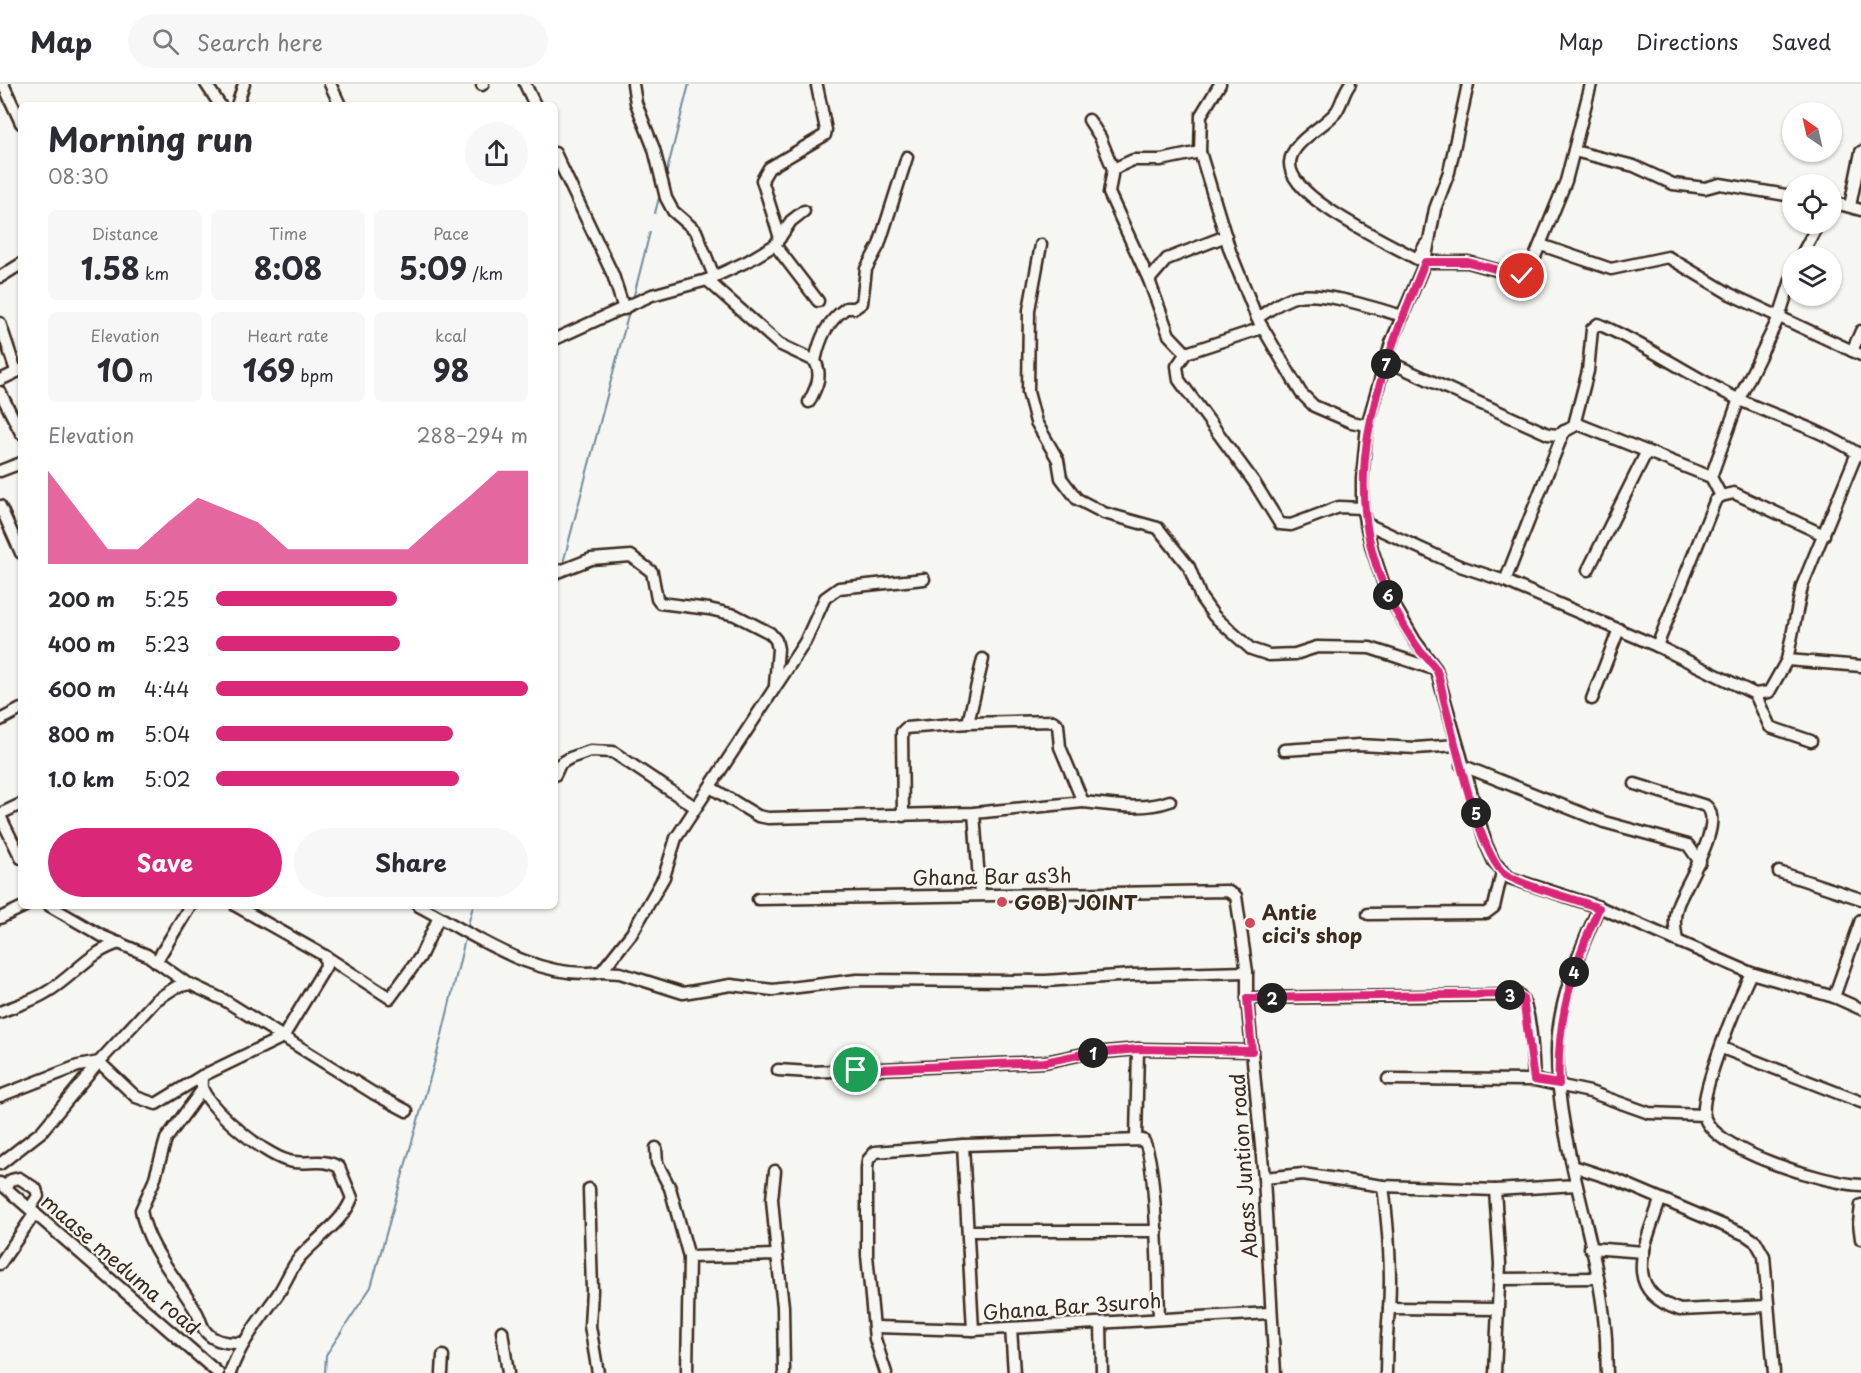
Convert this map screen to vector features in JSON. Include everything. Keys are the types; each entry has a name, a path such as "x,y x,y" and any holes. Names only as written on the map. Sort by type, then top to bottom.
{"street":[{"path":"3,84 18,116"},
{"path":"11,101 15,84"},
{"path":"206,84 218,102"},
{"path":"238,102 244,84"},
{"path":"330,84 339,102"},
{"path":"525,84 534,102"},
{"path":"633,84 636,103 654,149 666,198 673,211 696,231 710,278 779,344 815,361"},
{"path":"1220,84 1201,115 1200,152 1226,236 1260,323 1301,393 1314,406 1351,422 1368,425"},
{"path":"1350,84 1343,92 1337,110 1296,148 1290,161 1291,172 1323,208 1417,259 1428,240 1433,225 1451,163 1468,84"},
{"path":"1425,262 1468,262 1518,276 1530,269 1541,245 1574,151 1591,84"},
{"path":"817,86 825,135 769,168 762,180 778,241 818,301"},
{"path":"1089,120 1100,137 1113,169 1109,193 1149,280 1169,335 1186,353"},
{"path":"1574,151 1634,166 1673,183 1705,188 1720,184 1782,194"},
{"path":"1113,169 1132,160 1161,160 1200,152"},
{"path":"1856,208 1861,152"},
{"path":"809,402 818,384 819,370 815,361 820,337 831,321 846,308 855,308 862,303 866,269 879,245 907,157"},
{"path":"558,159 613,275 624,309"},
{"path":"558,338 652,295 710,278 748,261 778,241 791,221 804,211"},
{"path":"1433,225 1425,262 1391,343 1368,425 1362,508 1391,602 1421,651 1436,669 1461,765 1486,844 1502,872 1510,878 1599,908 1751,973 1834,997 1861,1010"},
{"path":"1149,280 1167,259 1226,236"},
{"path":"1041,245 1029,310 1028,392 1036,422 1058,460 1061,478 1077,500 1104,513 1158,528 1189,567 1201,598 1214,616 1251,649 1269,655 1295,654 1317,647 1370,648 1436,669"},
{"path":"1541,245 1611,269 1668,257 1730,294 1857,353 1861,331"},
{"path":"0,277 18,266"},
{"path":"1362,508 1339,507 1291,525 1280,524 1254,482 1179,380 1177,366 1186,353 1260,323 1278,304 1297,296 1356,304 1403,316"},
{"path":"1711,477 1739,399 1782,306"},
{"path":"0,323 18,368"},
{"path":"1365,523 1457,565 1505,581 1658,646 1755,694 1769,692 1787,660 1802,586 1859,454 1802,424 1739,399 1627,336 1598,324 1592,329 1588,371 1569,428 1505,581"},
{"path":"1387,361 1548,434 1558,435 1569,428 1607,434 1646,453 1711,477 1721,496"},
{"path":"0,380 18,371"},
{"path":"0,392 18,427"},
{"path":"1588,570 1646,453"},
{"path":"0,471 18,464"},
{"path":"1658,646 1715,501 1721,496 1734,493 1824,535"},
{"path":"0,506 18,546"},
{"path":"558,572 591,559 620,554 631,556 652,572 657,599 660,603 735,615 770,633 777,640 778,649 775,686"},
{"path":"601,972 632,933 664,878 676,838 805,642 825,598 839,588 924,579"},
{"path":"1592,699 1619,629"},
{"path":"968,723 983,659"},
{"path":"1787,660 1861,666"},
{"path":"1755,694 1770,727 1811,741"},
{"path":"1,717 18,710"},
{"path":"903,816 902,732 906,728 968,723 1053,721 1058,725 1060,747 1083,802"},
{"path":"1284,750 1359,745 1416,748 1456,745"},
{"path":"558,768 560,764 570,758 590,751 614,752 695,807"},
{"path":"1461,765 1604,822 1688,845 1700,862"},
{"path":"1635,784 1706,806 1711,810 1712,819 1700,862 1678,905 1674,922 1677,941"},
{"path":"710,787 758,816 768,818 974,813 1083,802 1132,807 1159,805 1170,801"},
{"path":"18,806 0,815 18,852"},
{"path":"974,813 980,894"},
{"path":"1368,914 1486,913 1494,907 1502,872"},
{"path":"1779,872 1861,899"},
{"name":"Ghana Bar as3h","path":"758,899 1227,891"},
{"name":"Abass Juntion road","path":"1227,891 1236,896 1238,900 1247,972 1247,998 1264,1178 1275,1373"},
{"path":"1599,908 1579,953 1563,1009 1557,1050 1559,1084 1576,1185 1597,1278 1605,1326 1607,1373"},
{"path":"0,918 19,909"},
{"path":"55,909 102,936 156,962 188,984 204,989 373,1093 407,1111"},
{"path":"156,962 188,909"},
{"path":"241,909 325,956 390,998 420,957 439,917"},
{"path":"424,909 540,967 567,973 620,973 683,993 731,985 773,990 857,980 1046,981 1131,975 1247,972"},
{"path":"1834,997 1861,920"},
{"path":"0,1012 47,992 107,946 120,943"},
{"path":"99,1062 136,1097 156,1104 202,1076 283,1037 326,966 325,956"},
{"path":"1751,973 1727,1029 1710,1083 1704,1115 1709,1128 1718,1137 1774,1164 1861,1185"},
{"path":"0,1164 41,1132 99,1062 156,1000 176,987 188,984"},
{"path":"1247,998 1519,995 1523,998 1527,1015 1534,1080"},
{"path":"1722,1048 1861,1102"},
{"path":"1136,1139 1138,1049"},
{"path":"778,1070 810,1072 1045,1062 1083,1054 1138,1049 1252,1051"},
{"path":"0,1096 78,1066 99,1062"},
{"path":"202,1076 202,1090 166,1138 154,1181 141,1210 148,1237 198,1314 206,1333 218,1340 243,1343"},
{"path":"1388,1079 1534,1080 1559,1084 1649,1113 1704,1115"},
{"path":"202,1090 231,1123 277,1157 294,1162 331,1162 339,1167 352,1198 348,1208 336,1222 297,1260 276,1296 243,1343 230,1373"},
{"path":"886,1373 875,1339 876,1327 867,1255 868,1160 874,1152 963,1145 1136,1139 1146,1144 1157,1231 1159,1319"},
{"path":"963,1145 974,1330"},
{"path":"656,1148 657,1163 670,1188 689,1257 687,1373"},
{"path":"1573,1166 1619,1181 1746,1235 1756,1242 1764,1256 1772,1373"},
{"path":"775,1171 772,1199 783,1306 784,1373"},
{"path":"1264,1178 1303,1174 1383,1186 1495,1190 1576,1185"},
{"path":"0,1264 33,1211 38,1196 36,1189 19,1178 2,1185"},
{"name":"maase meduma road","path":"2,1185 218,1373"},
{"path":"1383,1186 1389,1257 1389,1308 1385,1342 1386,1373"},
{"path":"589,1189 592,1290 590,1326 598,1373"},
{"path":"1495,1190 1500,1279 1495,1373"},
{"path":"1660,1200 1644,1252 1643,1285 1649,1293 1680,1310 1768,1305"},
{"path":"1861,1205 1859,1222 1861,1239"},
{"path":"968,1232 1157,1231"},
{"path":"1590,1248 1644,1252"},
{"path":"689,1257 777,1255"},
{"path":"1500,1279 1597,1278"},
{"path":"1389,1308 1498,1309"},
{"name":"Ghana Bar 3suroh","path":"876,1327 974,1330 1270,1313"},
{"path":"1101,1323 1102,1373"},
{"path":"1011,1328 1014,1373"},
{"path":"502,1331 508,1373"},
{"path":"442,1373 443,1356"}],"waterway":[{"path":"667,171 689,84"},
{"path":"655,213 660,194"},
{"path":"633,299 650,232"},
{"path":"562,567 629,312"},
{"path":"558,580 559,576"},
{"path":"467,929 472,909"},
{"path":"325,1373 326,1355 371,1287 441,1039 466,935"}],"place":[{"name":"GOB) JOINT","path":"1002,902"},
{"name":"Antie cici's shop","path":"1250,923"}],"route":[{"path":"856,1070 1045,1062 1113,1050 1252,1051 1247,998 1515,994 1523,998 1527,1015 1534,1080 1559,1084 1557,1050 1563,1009 1579,953 1599,908 1570,896 1510,878 1494,862 1461,765 1436,669 1421,651 1391,602 1372,549 1362,508 1362,479 1368,425 1391,343 1425,262 1468,262 1522,276"}]}
